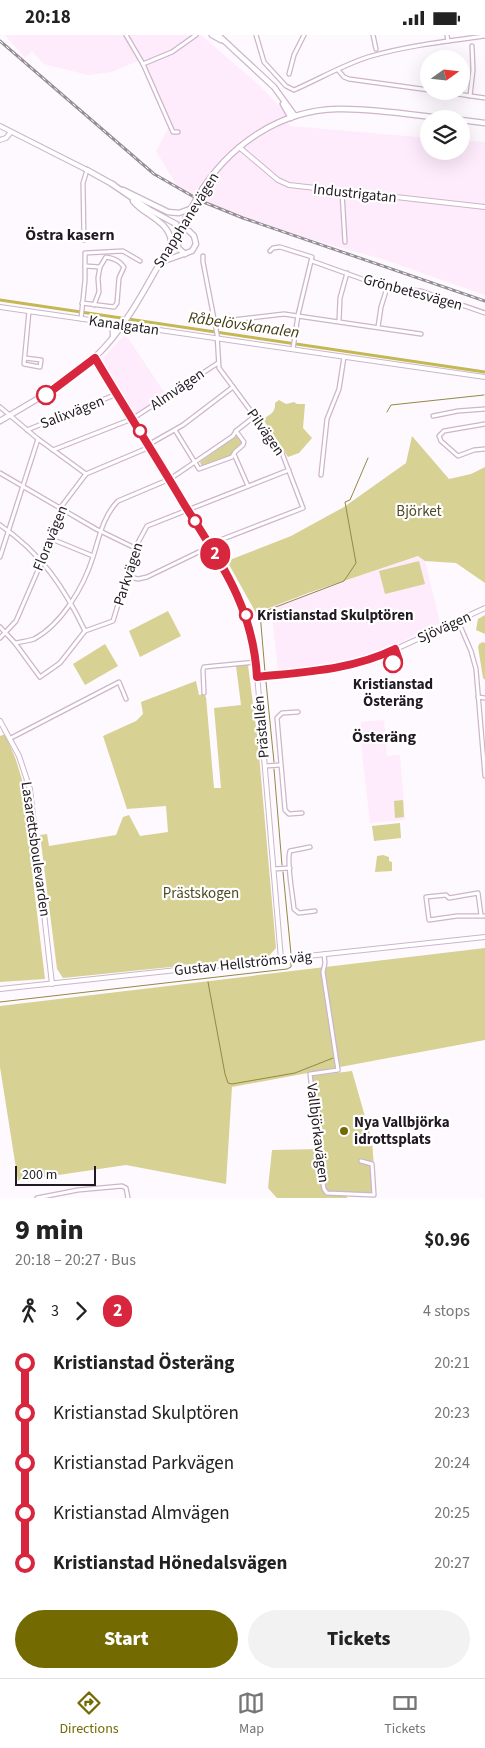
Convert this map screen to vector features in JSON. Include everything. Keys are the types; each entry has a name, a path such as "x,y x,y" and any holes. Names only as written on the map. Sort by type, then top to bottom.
{"main road":[{"path":"212,35 247,61"},
{"path":"218,35 274,87 293,117"},
{"name":"Snapphanevägen","path":"0,421 59,387 95,358 125,320 214,172 239,147 263,130 293,117 323,110 342,109 420,116"},
{"path":"470,121 485,123"},
{"path":"87,171 112,184 144,206 192,234 196,240 195,248 192,251 159,262"},
{"path":"133,197 168,212 179,213 191,208"},
{"path":"133,197 136,205 166,229 170,235 171,243"},
{"path":"179,229 177,245 185,253"},
{"path":"106,322 113,329 112,338"}],"street":[{"path":"126,35 143,64 173,132 178,132"},
{"path":"143,64 172,52 196,35"},
{"path":"256,35 264,62 291,89 296,89 377,55 485,36"},
{"path":"289,74 294,55 304,35"},
{"path":"373,35 376,49"},
{"path":"447,35 448,41"},
{"path":"472,46 473,69 470,95 485,98"},
{"path":"338,70 344,77 349,79 420,89"},
{"path":"0,126 87,171 83,183 84,240"},
{"path":"0,140 6,138 11,132"},
{"name":"Industrigatan","path":"239,147 284,183 485,207"},
{"path":"342,191 345,242"},
{"name":"Grönbetesvägen","path":"270,251 273,248 280,247 311,256 312,261 387,287 421,291 485,313"},
{"path":"81,314 85,280 84,253 123,251 140,261"},
{"path":"203,256 215,322 218,363"},
{"path":"82,303 94,305 114,307 117,303 119,278 124,267 113,258 106,257 100,267 98,278 99,292 94,305"},
{"path":"294,345 298,315 312,261"},
{"path":"85,266 100,267"},
{"path":"339,321 340,298 347,273"},
{"path":"378,327 387,287"},
{"name":"Kanalgatan","path":"0,307 81,314 106,322 125,320 217,337 294,345 344,357 485,377"},
{"path":"25,358 41,361 40,367 24,364 29,311"},
{"path":"215,322 284,314 421,334"},
{"path":"321,475 327,419 339,389 344,357"},
{"name":"Prästallén","path":"95,358 210,545 241,603 248,623 256,662 281,959"},
{"name":"Pilvägen","path":"210,545 303,508 282,453 232,387 219,368 218,363"},
{"name":"Almvägen","path":"53,450 132,419 218,363"},
{"name":"Floravägen","path":"0,638 16,621 42,561 61,507 86,474 149,446 232,387"},
{"name":"Salixvägen","path":"27,430 117,394"},
{"path":"0,407 38,439 86,474"},
{"path":"434,416 458,411 485,409"},
{"path":"15,643 32,640 48,630 71,602 85,580 100,531 113,506 118,501 170,479 196,463 233,436 236,431 255,416"},
{"path":"485,424 444,431 439,436 441,441 458,456 474,450 485,449"},
{"path":"175,429 199,469 232,457 244,444 236,431"},
{"path":"0,557 38,439"},
{"path":"234,454 248,486"},
{"name":"Parkvägen","path":"85,631 113,621 135,548 147,526 289,470"},
{"path":"0,473 100,531 135,548"},
{"path":"0,525 42,561 56,578 71,602 85,631 60,663 40,677 15,643 0,627"},
{"path":"49,537 93,556"},
{"path":"126,577 138,579 146,577 210,545"},
{"name":"Sjövägen","path":"257,677 326,670 360,663 383,655 485,608"},
{"path":"458,621 474,659 485,776"},
{"path":"204,693 204,667 256,662"},
{"path":"11,738 119,683 126,699"},
{"path":"478,697 485,697"},
{"path":"298,712 282,713 277,718 285,810 290,815 302,813"},
{"name":"Lasarettsboulevarden","path":"0,721 11,738 23,766 32,801 52,984"},
{"path":"0,733 6,730"},
{"path":"265,766 280,765"},
{"path":"310,847 290,851 288,854 294,909 299,913 315,911"},
{"path":"273,869 290,868"},
{"path":"478,893 483,915 429,920 426,897 446,895 448,898 478,893"},
{"name":"Gustav Hellströms väg","path":"0,989 485,937"},
{"name":"Vallbjörkavägen","path":"324,954 323,972 338,1070 310,1074 324,1189 327,1193 348,1196"},
{"path":"348,1196 374,1195 372,1164 361,1161"},
{"path":"37,1198 95,1188 125,1187 128,1198"}],"shaded area":[{"path":"5,35 201,35 260,86 283,110 290,126 420,137 420,160 470,160 470,141 485,142 485,295 385,260 307,238 251,219 204,201 177,186 156,151 171,123 142,59 112,72 88,75 44,64 32,51 25,58"},
{"path":"124,336 128,338 166,395 136,416 102,359"},
{"path":"419,556 425,561 440,623 391,647 367,655 330,665 278,670 271,607"},
{"path":"384,720 387,756 400,755 405,820 370,823 361,742 361,722"}],"green space":[{"path":"279,400 286,404 294,402 305,404 303,428 312,438 299,453 288,457 263,419 272,413 275,409 275,403"},
{"path":"237,436 243,444 229,457 202,467 200,462"},
{"name":"Björket","path":"412,436 449,479 471,474 485,467 485,583 456,563 425,561 418,556 308,593 256,613 227,561 291,536 344,507 406,463"},
{"path":"419,561 425,584 385,594 379,571"},
{"path":"168,611 181,636 140,657 129,631"},
{"path":"485,615 485,634 476,630 478,619"},
{"path":"483,642 485,643 485,680 483,678 478,647"},
{"path":"105,644 118,666 85,685 73,664"},
{"name":"Prästskogen","path":"248,665 258,743 276,948 268,957 63,978 57,969 40,835 47,834 49,846 116,835 123,817 129,815 140,836 168,832 166,806 127,809 103,736 136,721 143,714 141,702 196,681 199,695 203,694 206,697 214,788 221,788 214,708 241,705 236,666"},
{"path":"5,734 24,786 45,979 0,982 0,736"},
{"path":"403,800 404,817 395,818 394,801"},
{"path":"400,823 401,838 374,841 372,826"},
{"path":"377,856 389,857 389,861 392,862 392,871 375,872"},
{"path":"485,948 485,1040 232,1087 226,1184 126,1165 18,1181 0,1067 0,1006"},
{"name":"Nya Vallbjörka idrottsplats","path":"352,1071 372,1141 376,1193 346,1192 347,1198 277,1198 268,1188 272,1150 321,1149 312,1076"}],"waterway":[{"name":"Råbelövskanalen","path":"0,300 485,372"},
{"path":"387,412 391,405 484,395"},
{"path":"265,672 260,613 344,581 356,563 345,502 350,500 368,458"},
{"path":"266,682 274,762"},
{"path":"274,769 282,865"},
{"path":"283,872 291,954"},
{"path":"0,1002 287,969 291,967 291,961"},
{"path":"208,982 228,1083 232,1084 295,1073 333,1058"}],"railway":[{"path":"0,41 154,174 201,201 243,218 485,301"}],"bus line":[{"name":"2","path":"46,395 95,358 210,544 236,593 248,623 253,643 257,677 339,668 371,660 395,649 399,660 393,663"}],"place":[{"name":"Kristianstad Skulptören","path":"246,615"},
{"name":"Kristianstad Österäng","path":"393,663"},
{"name":"Nya Vallbjörka idrottsplats","path":"344,1131"}],"district":[{"name":"Östra kasern","path":"70,234"},
{"name":"Österäng","path":"384,736"}]}
